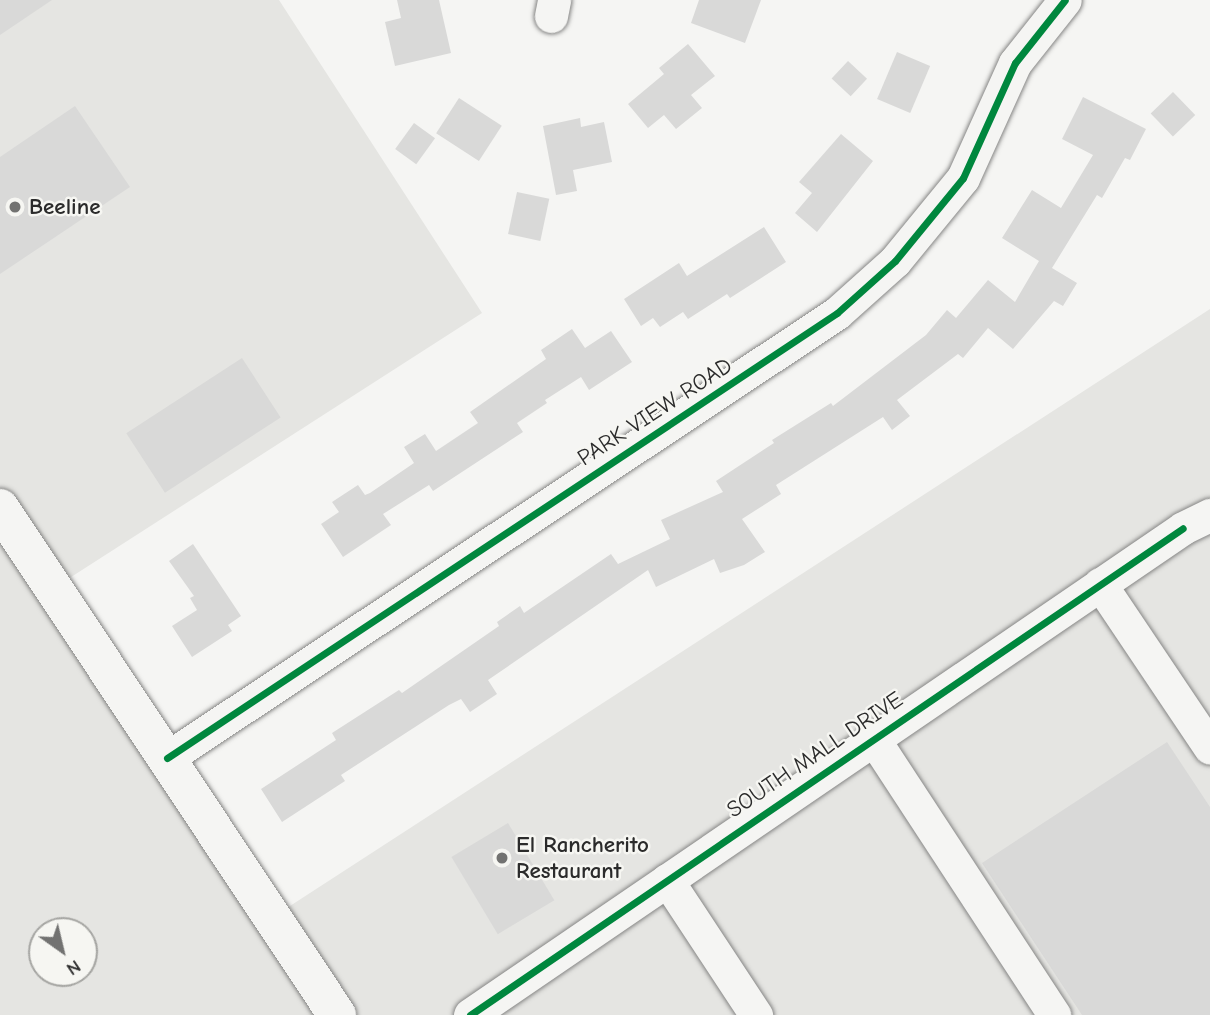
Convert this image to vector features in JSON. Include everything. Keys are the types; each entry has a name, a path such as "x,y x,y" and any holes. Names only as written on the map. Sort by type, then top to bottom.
{"main road":[{"path":"0,508 337,1015"}],"street":[{"name":"PARK VIEW ROAD","path":"167,758 837,313 895,261 963,178 1015,63 1065,0"},
{"name":"SOUTH MALL DRIVE","path":"470,1015 873,738 1196,521"},
{"path":"1100,584 1210,748"},
{"path":"873,738 1054,1015"},
{"path":"667,880 756,1015"}],"shaded area":[{"path":"0,0 279,0 482,313 54,588 273,917 1210,309 1210,1015 0,1015"}],"building":[{"path":"0,0 52,0 0,35"},
{"path":"397,0 439,0 451,53 395,66 385,22 401,18"},
{"path":"699,0 761,0 745,43 691,23"},
{"path":"688,44 715,76 691,95 702,108 676,129 664,115 648,128 628,104 664,74 659,68"},
{"path":"897,52 930,66 910,113 877,99"},
{"path":"848,61 867,79 851,96 832,79"},
{"path":"1173,92 1195,115 1173,137 1151,114"},
{"path":"1083,97 1146,129 1130,160 1125,158 1102,198 1097,195 1052,268 1077,283 1063,306 1054,301 1013,349 988,328 963,358 958,354 897,400 910,416 892,430 883,417 776,485 781,494 742,519 765,552 744,565 720,573 714,559 656,587 648,570 488,680 497,694 470,712 461,699 449,705 341,775 345,781 282,822 261,789 336,740 332,733 399,690 402,693 499,626 497,622 520,606 524,613 611,554 618,564 670,539 661,520 723,492 716,481 774,443 772,440 831,403 833,406 926,335 947,310 956,318 988,280 1015,302 1039,261 1002,238 1032,190 1061,208 1093,155 1062,139"},
{"path":"459,98 502,126 479,161 436,133"},
{"path":"75,106 130,187 0,274 0,157"},
{"path":"580,118 581,127 604,122 612,162 573,170 577,191 556,195 543,126"},
{"path":"414,123 435,138 416,164 395,149"},
{"path":"841,134 873,161 817,232 795,213 812,193 799,182"},
{"path":"517,192 549,199 540,241 508,234"},
{"path":"764,227 786,262 730,298 727,294 688,319 683,312 660,327 653,318 641,326 624,299 679,263 687,276"},
{"path":"572,329 585,348 611,331 632,362 589,390 581,377 545,400 547,403 517,423 523,432 433,491 429,485 383,514 391,525 343,557 321,524 339,512 332,502 358,485 365,495 370,493 414,463 404,447 425,434 436,451 478,423 470,412 546,359 541,350"},
{"path":"242,358 281,418 165,493 126,433"},
{"path":"193,544 241,616 228,625 232,631 192,657 172,626 197,610 190,598 194,596 169,561"},
{"path":"1167,742 1210,807 1210,1015 1082,1015 982,863"},
{"path":"508,823 554,900 498,934 451,857"}],"cycle path":[{"path":"167,758 837,313 895,261 963,178 1015,63 1065,0"},
{"path":"470,1015 1183,528"}],"place":[{"name":"Beeline","path":"15,207"},
{"name":"El Rancherito Restaurant","path":"502,858"}]}
